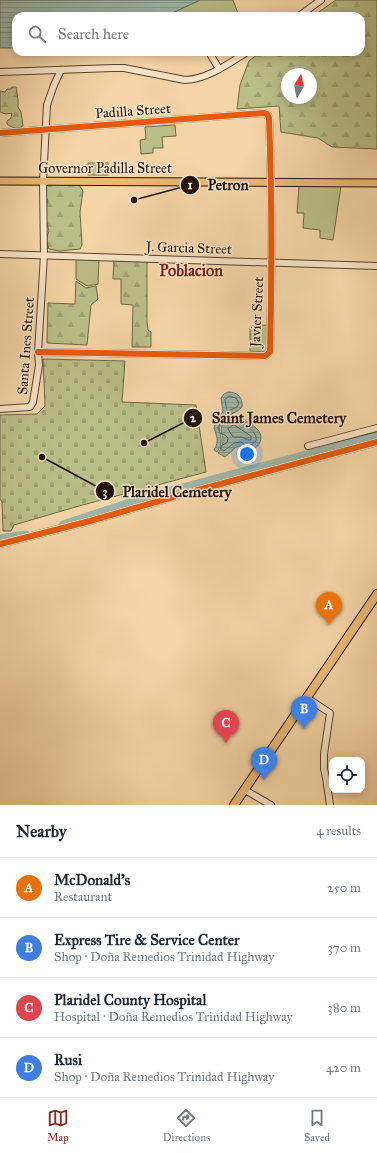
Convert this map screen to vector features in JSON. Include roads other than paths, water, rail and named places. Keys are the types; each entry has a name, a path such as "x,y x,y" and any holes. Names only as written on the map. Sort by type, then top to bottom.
{"highway":[{"path":"234,805 377,594"}],"main road":[{"name":"Governor Padilla Street","path":"0,181 377,183"}],"street":[{"path":"304,12 321,0"},
{"path":"211,56 219,69"},
{"path":"0,72 124,68 185,80 195,80 207,76 240,56"},
{"name":"Santa Ines Street","path":"0,409 30,408 36,388 39,365 38,352 44,255 43,181 46,129 48,105 54,85 61,70"},
{"name":"Padilla Street","path":"0,133 264,113 267,114"},
{"name":"Javier Street","path":"38,352 265,356 270,352 272,263 271,182 269,118 267,114"},
{"name":"J. Garcia Street","path":"0,254 377,266"},
{"path":"308,446 377,428"},
{"path":"0,544 90,521 377,442"},
{"path":"307,698 330,713 324,754 324,769 330,805"},
{"path":"245,790 271,805"}],"water":[{"path":"0,0 200,0 174,12 12,12 12,48 0,48"},
{"path":"228,392 235,393 241,398 242,407 226,417 222,422 220,426 221,443 217,452 214,450 217,441 214,427 223,411 221,398"},
{"path":"231,415 254,426 260,433 261,437 259,444 254,449 247,449 240,446 236,447 225,457 218,453 223,442 221,430 225,421"}],"waterway":[{"path":"63,525 145,498 377,435"},
{"path":"0,539 26,535"}],"place":[{"name":"Petron","path":"134,200"},
{"name":"Saint James Cemetery","path":"144,443"},
{"name":"Plaridel Cemetery","path":"42,457"},
{"name":"McDonald's","path":"329,625"},
{"name":"Express Tire & Service Center","path":"304,729"},
{"name":"Plaridel County Hospital","path":"226,743"},
{"name":"Rusi","path":"264,780"}],"district":[{"name":"Poblacion","path":"191,270"}]}
